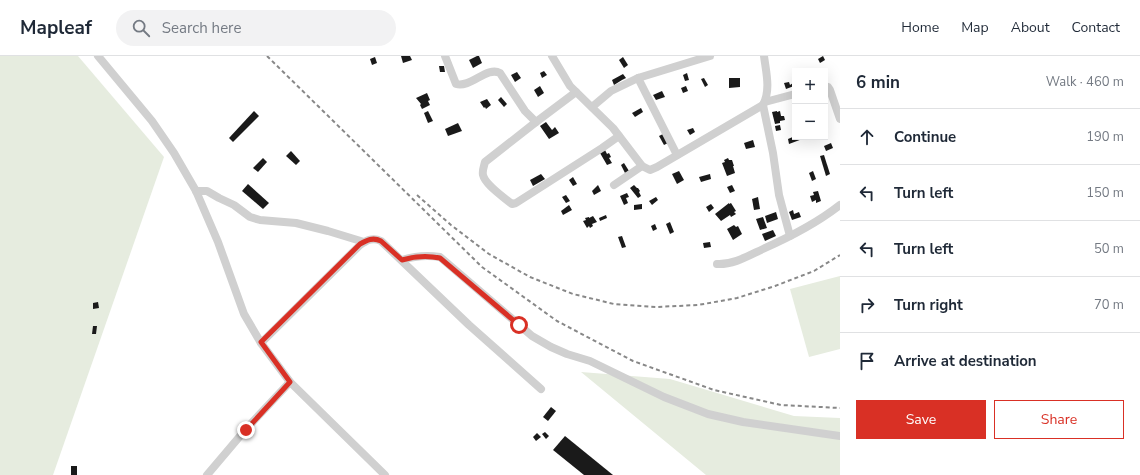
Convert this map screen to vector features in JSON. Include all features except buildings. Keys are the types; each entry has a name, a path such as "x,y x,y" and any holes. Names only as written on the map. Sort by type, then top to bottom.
{"street":[{"path":"98,56 152,120 196,190 218,242 244,314 261,342 290,382 385,475"},
{"path":"445,56 456,84 460,85 474,81 491,72 496,71 500,73 525,111 536,122"},
{"path":"552,56 570,86 613,128 642,166 650,170 764,103 792,95"},
{"path":"592,107 611,91 638,78 710,56"},
{"path":"764,56 768,88 767,98 764,103 779,195 790,236"},
{"path":"638,78 677,155"},
{"path":"828,87 840,119"},
{"path":"576,92 485,162 482,175 486,182 512,204 516,203 619,136"},
{"path":"614,185 642,166"},
{"path":"196,190 207,191 234,205 250,217 260,220 296,223 340,234 364,242"},
{"path":"717,264 727,264 740,260 806,228 825,217 840,205"},
{"path":"261,342 360,244 374,238 402,260 469,325 541,389"},
{"path":"402,260 413,256 440,258 532,336 562,352 590,360 664,397 708,414 729,419 840,436"},
{"path":"207,475 290,382"}],"shaded area":[{"path":"0,56 78,56 164,157 53,475 0,475"},
{"path":"840,276 840,349 809,357 790,289"},
{"path":"581,372 670,379 794,416 840,418 840,475 706,475"}],"railway":[{"path":"267,56 482,267 557,321 633,361 714,390 781,405 840,408"},
{"path":"417,195 451,225 489,254 530,277 573,294 614,304 656,307 698,305 737,298 775,286 814,271 840,255"}],"route":[{"path":"246,430 290,382 261,342 360,244 374,238 381,241 402,260 413,256 440,258 519,325"}]}
